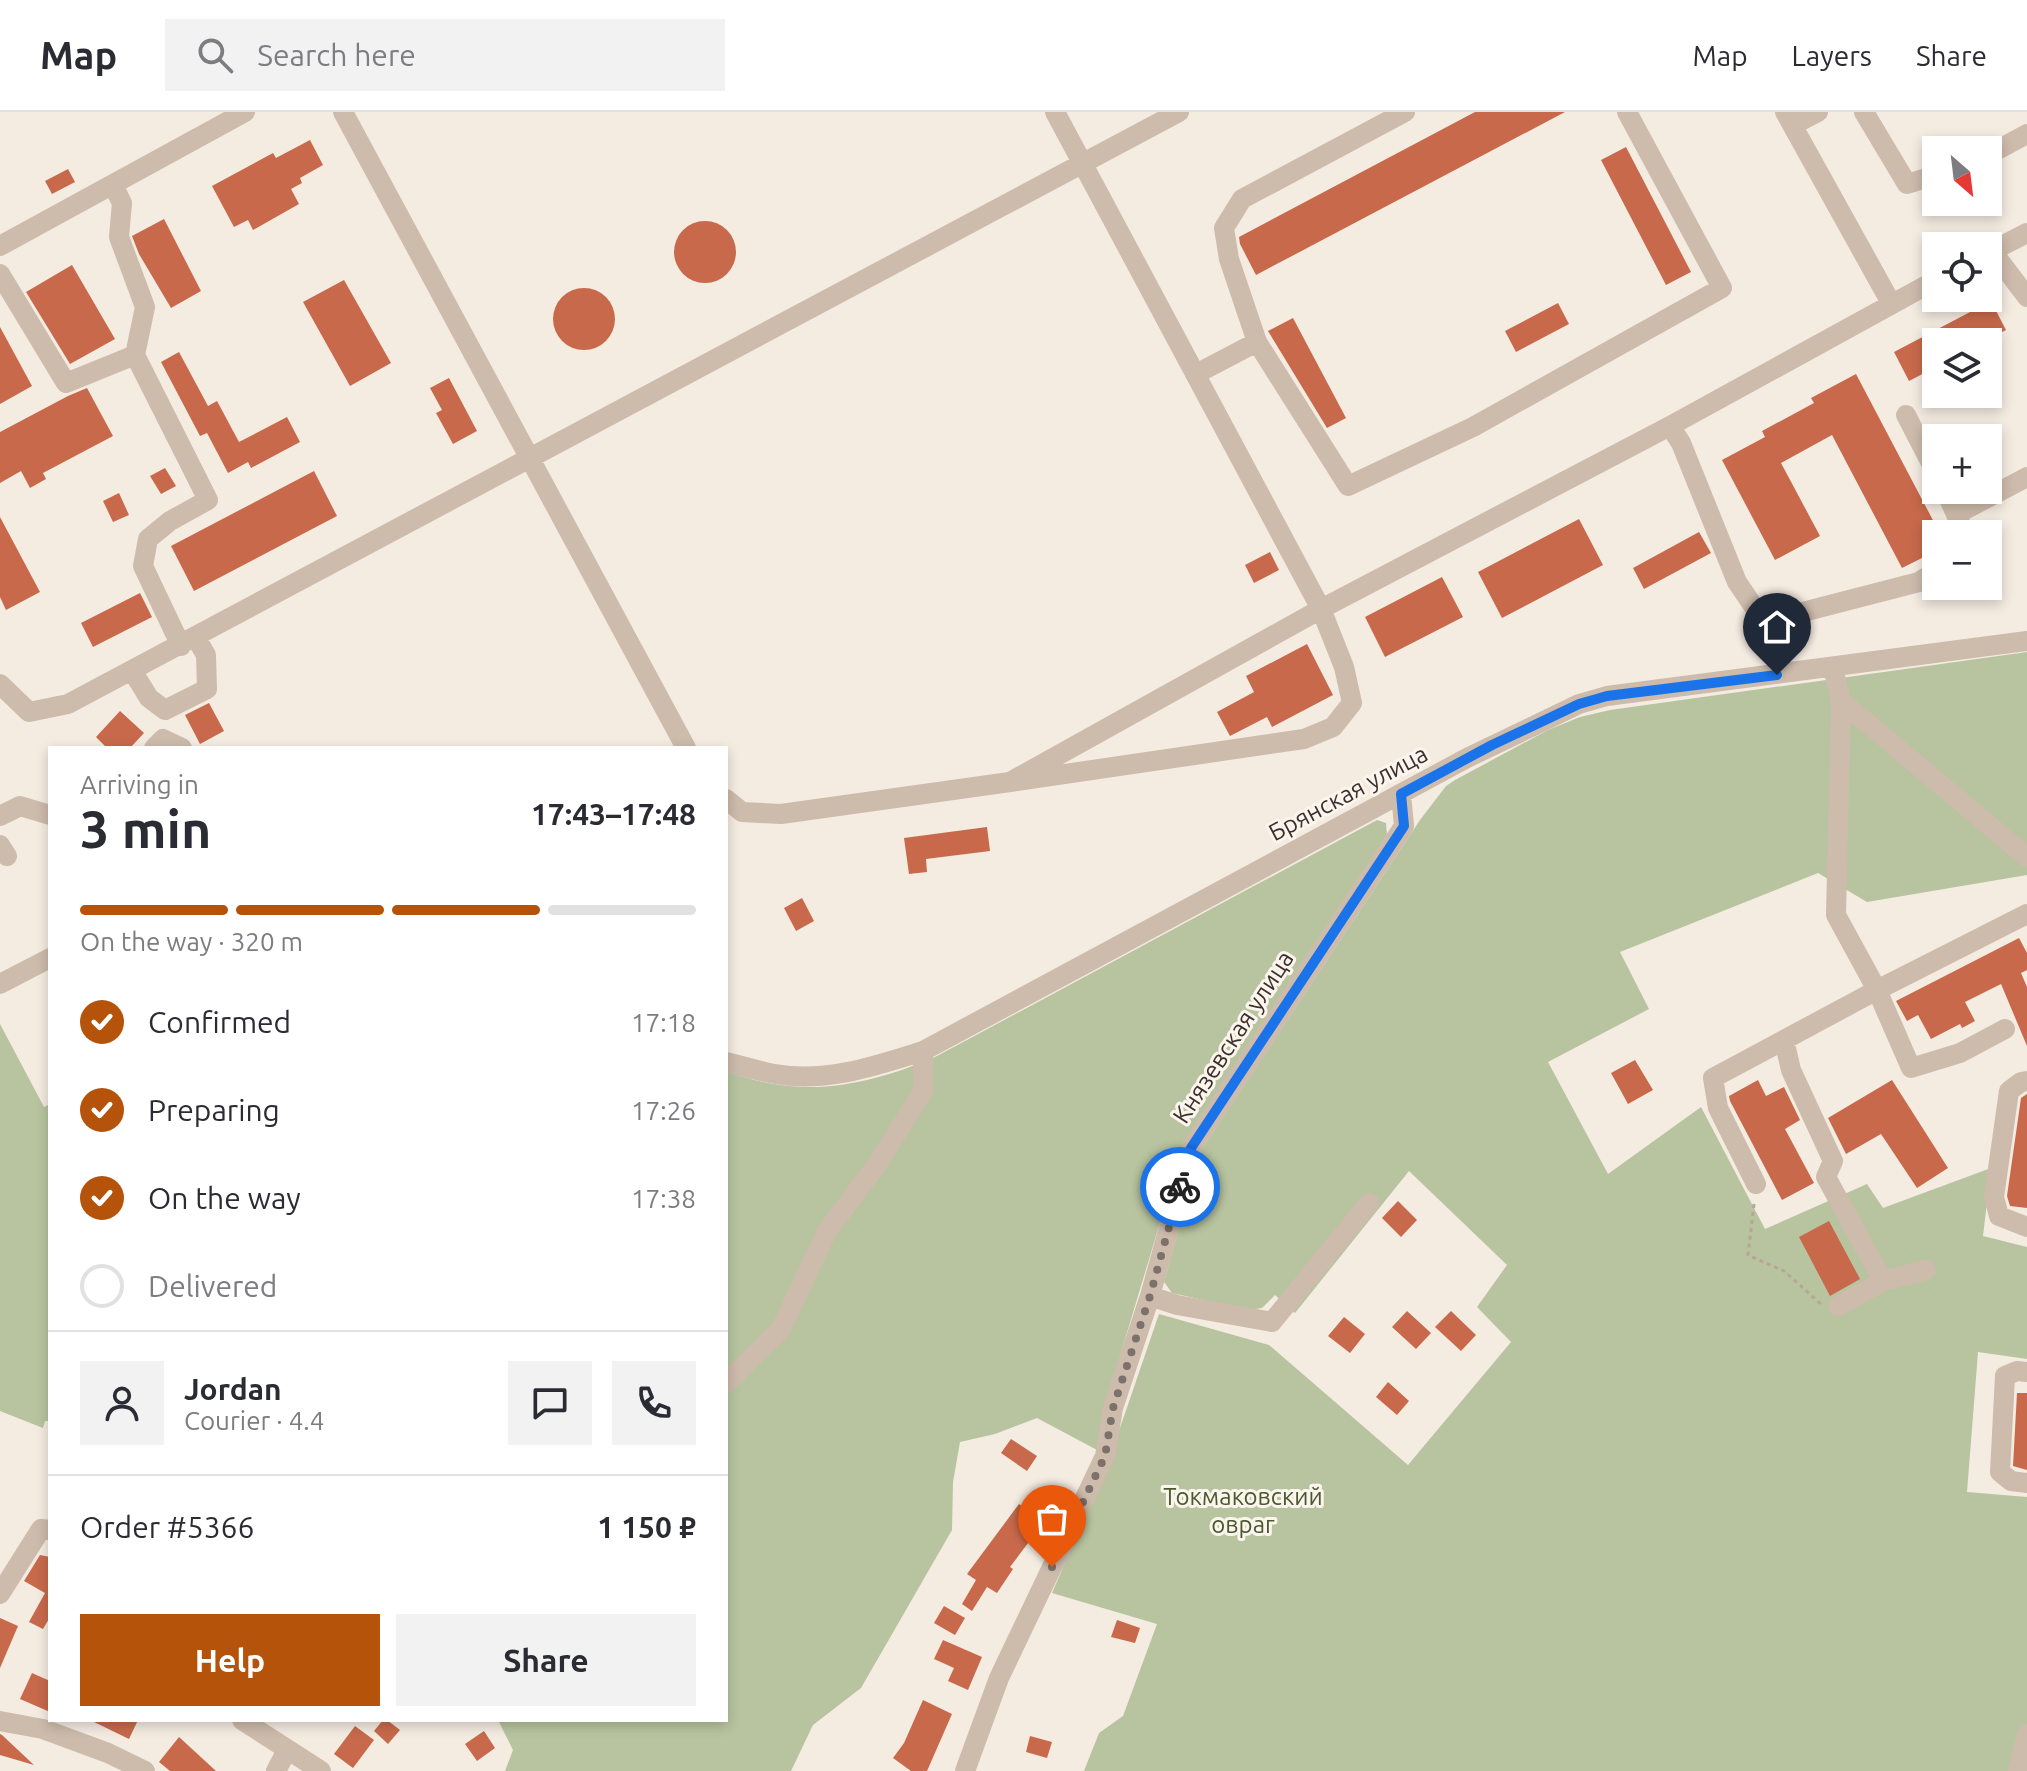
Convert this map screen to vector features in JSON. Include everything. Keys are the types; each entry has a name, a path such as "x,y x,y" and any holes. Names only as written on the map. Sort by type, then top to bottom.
{"street":[{"path":"0,246 245,112"},
{"path":"343,112 685,746"},
{"path":"731,809 781,814 1304,739 1333,727 1352,703 1344,667 1321,609 1055,112"},
{"path":"0,684 29,712 68,704 1179,112"},
{"path":"1405,112 1242,199 1224,228 1229,259 1257,342 1348,486 1473,427 1722,288 1627,112"},
{"path":"1818,112 1789,119 1891,303"},
{"path":"1864,112 1907,184 1922,179"},
{"path":"2002,147 2027,134"},
{"path":"113,185 122,203 119,237 145,307 135,355 208,500 170,521 148,539 143,566 188,642 206,655 207,689 165,710 149,698 133,672"},
{"path":"2002,246 2027,233"},
{"path":"2002,267 2027,297"},
{"path":"0,274 66,383 135,355"},
{"path":"1010,782 1321,609 1670,426 1922,287"},
{"path":"1196,374 1257,342"},
{"path":"1906,415 1922,446"},
{"path":"1670,426 1681,443 1737,582 1764,622 1922,580"},
{"path":"1957,514 2027,477"},
{"path":"1952,504 1959,520"},
{"name":"Брянская улица","path":"728,1063 777,1075 821,1076 857,1071 923,1051 1492,745 1579,704 1607,696 2027,641"},
{"path":"1833,668 1841,701 1836,915 1877,990 1911,1068 1960,1053 2005,1029"},
{"path":"1841,701 2027,857"},
{"path":"156,746 163,739 178,746"},
{"name":"Князевская улица","path":"965,1771 999,1678 1105,1456 1113,1408 1150,1296 1191,1148 1404,826 1401,794"},
{"path":"0,816 20,806 48,814"},
{"path":"1756,1184 1718,1108 1713,1078 2027,914"},
{"path":"0,984 48,959"},
{"path":"1784,1040 1791,1070 1833,1161 1826,1177 1883,1281"},
{"path":"728,1381 781,1329 827,1231 878,1163 923,1091 923,1051"},
{"path":"2027,1081 2009,1091 1994,1197 1999,1216 2027,1227"},
{"path":"1150,1296 1177,1305 1272,1322 1369,1203"},
{"path":"1838,1306 1883,1281 1926,1270"},
{"path":"2027,1372 2017,1371 2005,1376 2000,1472 2011,1481 2027,1483"},
{"path":"0,1594 47,1526"},
{"path":"0,1721 43,1729 108,1753 145,1771"},
{"path":"245,1722 321,1771"},
{"path":"2018,1771 2027,1734"},
{"path":"276,1771 287,1750"}],"path":[{"path":"1756,1184 1748,1255 1784,1271 1822,1304 1838,1306"}],"green space":[{"name":"Токмаковский овраг","path":"2027,652 2027,875 1867,902 1818,873 1620,952 1649,1009 1548,1062 1608,1174 1701,1107 1765,1229 1867,1184 1883,1208 1991,1168 1983,1236 2027,1247 2027,1359 1978,1352 1967,1492 2027,1497 2027,1771 1084,1771 1099,1733 1123,1716 1157,1624 1052,1593 1110,1457 1159,1314 1269,1345 1408,1465 1511,1342 1477,1307 1507,1265 1409,1171 1295,1313 1275,1295 1262,1308 1248,1310 1172,1293 1164,1282 1200,1152 1420,820 1446,786 1548,730 1580,717 1610,710"},
{"path":"1377,820 1386,823 1387,836 1183,1146 1105,1406 1099,1451 1037,1418 995,1434 960,1442 953,1482 952,1530 861,1688 813,1725 791,1771 505,1771 513,1750 499,1722 728,1722 728,1073 768,1083 816,1087 878,1077 937,1056"},
{"path":"0,1024 44,1107 48,1105 48,1421 45,1421 43,1428 0,1411"}],"building":[{"path":"1475,112 1565,112 1256,275 1239,237"},
{"path":"310,140 323,165 300,178 302,183 291,189 299,204 253,230 248,220 234,227 212,186 273,153 276,158"},
{"path":"1626,147 1691,272 1666,285 1601,160"},
{"path":"68,169 75,182 52,194 45,181"},
{"path":"164,219 201,291 171,308 139,254 132,236"},
{"path":"699,221 711,221 727,230 734,240 734,264 727,274 711,283 699,283 679,269 674,258 674,246 688,226"},
{"path":"72,265 115,339 70,364 26,292"},
{"path":"344,280 391,363 350,386 303,302"},
{"path":"578,288 590,288 606,297 613,307 613,331 606,341 590,350 578,350 558,336 553,325 553,313 567,293"},
{"path":"1558,303 1569,324 1516,352 1505,331"},
{"path":"1970,312 1997,312 2006,330 2002,332 2002,328 1940,328"},
{"path":"1293,318 1346,418 1327,428 1268,331"},
{"path":"0,327 32,386 0,404"},
{"path":"1922,337 1922,374 1909,381 1894,352"},
{"path":"179,352 208,406 217,401 239,442 287,417 300,442 251,468 248,462 228,473 207,433 200,436 161,362"},
{"path":"1856,374 1933,520 1922,520 1922,558 1902,568 1832,435 1781,463 1820,536 1775,560 1722,460 1765,437 1762,431 1814,403 1811,398"},
{"path":"449,378 477,431 453,444 436,413 442,410 430,388"},
{"path":"87,388 113,436 43,473 46,479 30,488 21,471 0,483 0,432"},
{"path":"165,468 176,486 161,494 150,476"},
{"path":"314,471 337,516 194,591 171,546"},
{"path":"119,493 129,515 113,522 103,501"},
{"path":"0,517 40,592 6,610 0,597"},
{"path":"1579,519 1603,565 1502,618 1478,572"},
{"path":"1699,532 1711,553 1644,589 1633,568"},
{"path":"1270,552 1279,570 1254,583 1245,565"},
{"path":"1442,577 1463,617 1385,657 1365,617"},
{"path":"140,593 152,617 93,647 81,623"},
{"path":"1307,644 1333,695 1272,727 1267,717 1230,736 1217,712 1254,692 1246,676"},
{"path":"209,703 224,731 200,744 185,715"},
{"path":"120,711 144,733 132,746 105,746 96,737"},
{"path":"987,827 990,851 926,859 927,872 909,874 904,838"},
{"path":"802,898 814,921 796,931 784,908"},
{"path":"2019,938 2027,953 2027,970 2021,973 2027,987 2027,1046 2001,984 1965,1002 1975,1021 1962,1028 1960,1024 1931,1039 1918,1015 1907,1021 1896,1001"},
{"path":"1635,1060 1653,1090 1628,1104 1611,1073"},
{"path":"1758,1080 1766,1096 1784,1087 1800,1120 1785,1129 1814,1183 1782,1200 1729,1096"},
{"path":"1892,1080 1948,1168 1917,1188 1881,1134 1846,1154 1828,1118"},
{"path":"2027,1094 2027,1208 2010,1206 2007,1196 2021,1098"},
{"path":"1398,1201 1417,1220 1401,1237 1382,1218"},
{"path":"1829,1221 1860,1279 1830,1296 1799,1237"},
{"path":"1407,1311 1431,1333 1416,1349 1392,1327"},
{"path":"1451,1311 1476,1335 1461,1351 1435,1327"},
{"path":"1344,1317 1365,1334 1350,1353 1328,1336"},
{"path":"1388,1382 1409,1401 1397,1415 1376,1397"},
{"path":"2017,1393 2027,1393 2027,1470 2013,1466"},
{"path":"1011,1439 1037,1456 1027,1471 1001,1453"},
{"path":"1019,1504 1044,1522 1010,1567 1013,1569 997,1593 987,1587 972,1611 962,1604 976,1580 967,1574"},
{"path":"40,1555 48,1557 48,1620 43,1629 29,1622 45,1593 24,1581"},
{"path":"944,1606 965,1618 955,1635 934,1623"},
{"path":"0,1618 18,1626 0,1668"},
{"path":"1117,1620 1140,1628 1135,1643 1111,1637"},
{"path":"943,1640 982,1657 968,1690 948,1681 954,1668 934,1659"},
{"path":"32,1673 48,1680 48,1711 20,1699"},
{"path":"923,1700 952,1714 927,1771 911,1771 893,1758 904,1743"},
{"path":"94,1722 137,1722 129,1739"},
{"path":"381,1722 390,1722 400,1730 388,1744 374,1731"},
{"path":"355,1726 374,1740 353,1768 334,1754"},
{"path":"484,1731 495,1748 477,1761 465,1744"},
{"path":"2,1735 34,1765 0,1755"},
{"path":"1030,1736 1052,1742 1047,1758 1026,1752"},
{"path":"179,1737 216,1771 170,1771 159,1762"}],"way so far":[{"path":"1052,1567 1105,1456 1113,1408 1150,1296 1180,1187"}],"route":[{"path":"1180,1187 1191,1148 1404,826 1401,794 1492,745 1579,704 1607,696 1777,675"}]}
